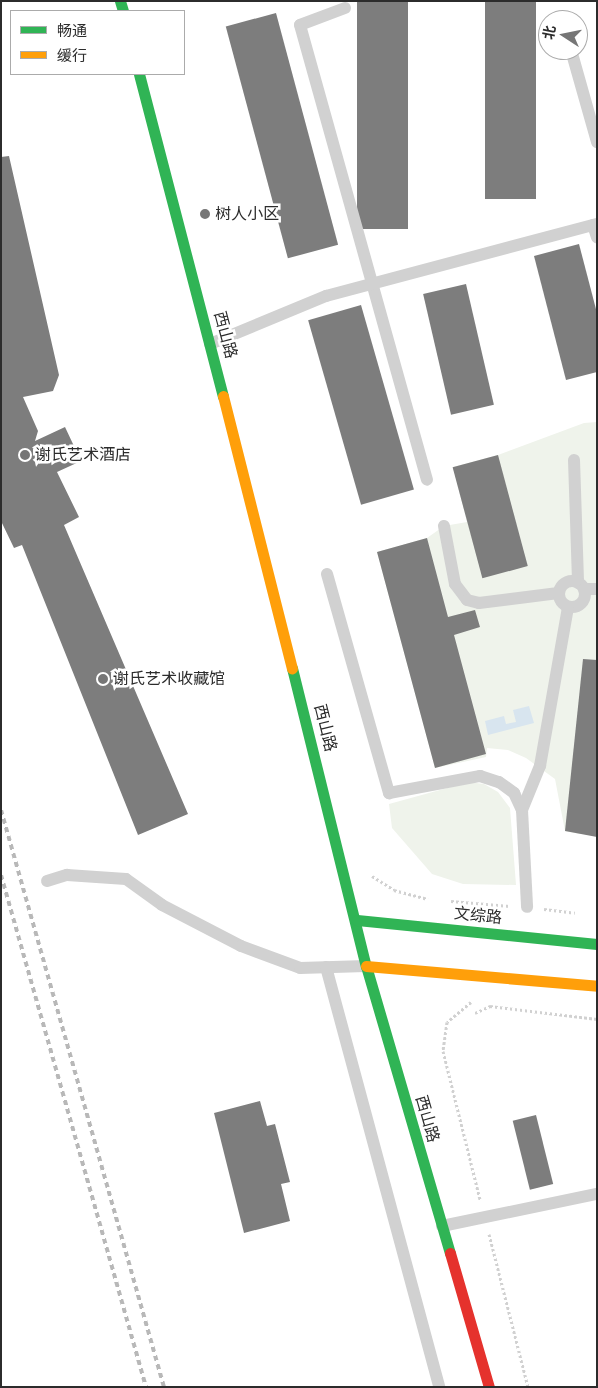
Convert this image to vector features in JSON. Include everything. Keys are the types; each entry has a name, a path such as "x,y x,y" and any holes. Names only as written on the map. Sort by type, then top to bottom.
{"main road":[{"name":"西山路","path":"140,75 357,920 366,966 489,1387"},
{"name":"文综路","path":"357,920 597,944"},
{"path":"366,966 597,986"}],"lane":[{"path":"346,8 300,25 427,480"},
{"path":"574,60 597,142"},
{"path":"210,344 326,296 595,229"},
{"path":"558,594 561,602 568,606 576,606 583,601 586,587 574,460"},
{"path":"444,526 455,584 467,600 479,603 558,594"},
{"path":"326,574 389,792 480,776 499,782 514,793 522,810 526,907"},
{"path":"558,594 565,583 586,587"},
{"path":"522,810 540,766 568,606"},
{"path":"47,881 67,875 126,879 162,905 241,946 300,968 366,966"},
{"path":"326,967 439,1387"},
{"path":"442,1226 597,1194"}],"path":[{"path":"365,872 394,890 438,900"},
{"path":"448,900 579,914"},
{"path":"478,998 447,1022 443,1052 528,1387"},
{"path":"475,1013 490,1006 597,1019"}],"shaded area":[{"path":"597,422 597,834 580,834 565,831 555,779 526,758 508,750 487,748 486,757 435,768 377,552 427,538 444,526 467,522 453,467 498,455 584,423"},
{"path":"529,706 534,723 488,735 485,721 504,716 506,724 516,722 513,710"},
{"path":"469,782 484,784 498,792 510,808 516,885 463,884 432,874 392,828 389,804"}],"building":[{"path":"357,1 408,1 408,229 357,229"},
{"path":"485,1 536,1 536,199 485,199"},
{"path":"276,13 338,245 288,258 226,26"},
{"path":"9,156 59,375 53,391 23,397 38,431 35,441 65,427 81,461 57,472 79,517 64,525 188,814 138,835 22,545 14,548 1,521 1,157"},
{"path":"579,244 597,313 597,372 566,380 534,256"},
{"path":"466,284 494,405 451,415 423,294"},
{"path":"361,305 414,490 361,505 308,320"},
{"path":"498,455 528,566 482,578 453,467"},
{"path":"427,538 448,617 475,610 480,627 454,635 486,754 435,768 377,552"},
{"path":"583,659 597,660 597,837 565,831"},
{"path":"260,1101 267,1126 275,1124 290,1182 281,1184 290,1221 244,1233 214,1113"},
{"path":"536,1115 553,1184 530,1190 513,1121"}],"railway":[{"path":"1,810 164,1387"},
{"path":"1,875 146,1387"}],"traffic: fast":[{"path":"120,1 123,10"},
{"path":"139,75 223,396"},
{"path":"292,668 366,966 450,1253"},
{"path":"357,920 597,944"}],"traffic: slow":[{"path":"223,396 292,668"},
{"path":"366,966 597,986"}],"traffic: jam":[{"path":"450,1253 489,1387"}],"place":[{"name":"树人小区","path":"205,214"},
{"name":"谢氏艺术酒店","path":"25,455"},
{"name":"谢氏艺术收藏馆","path":"103,679"}]}
